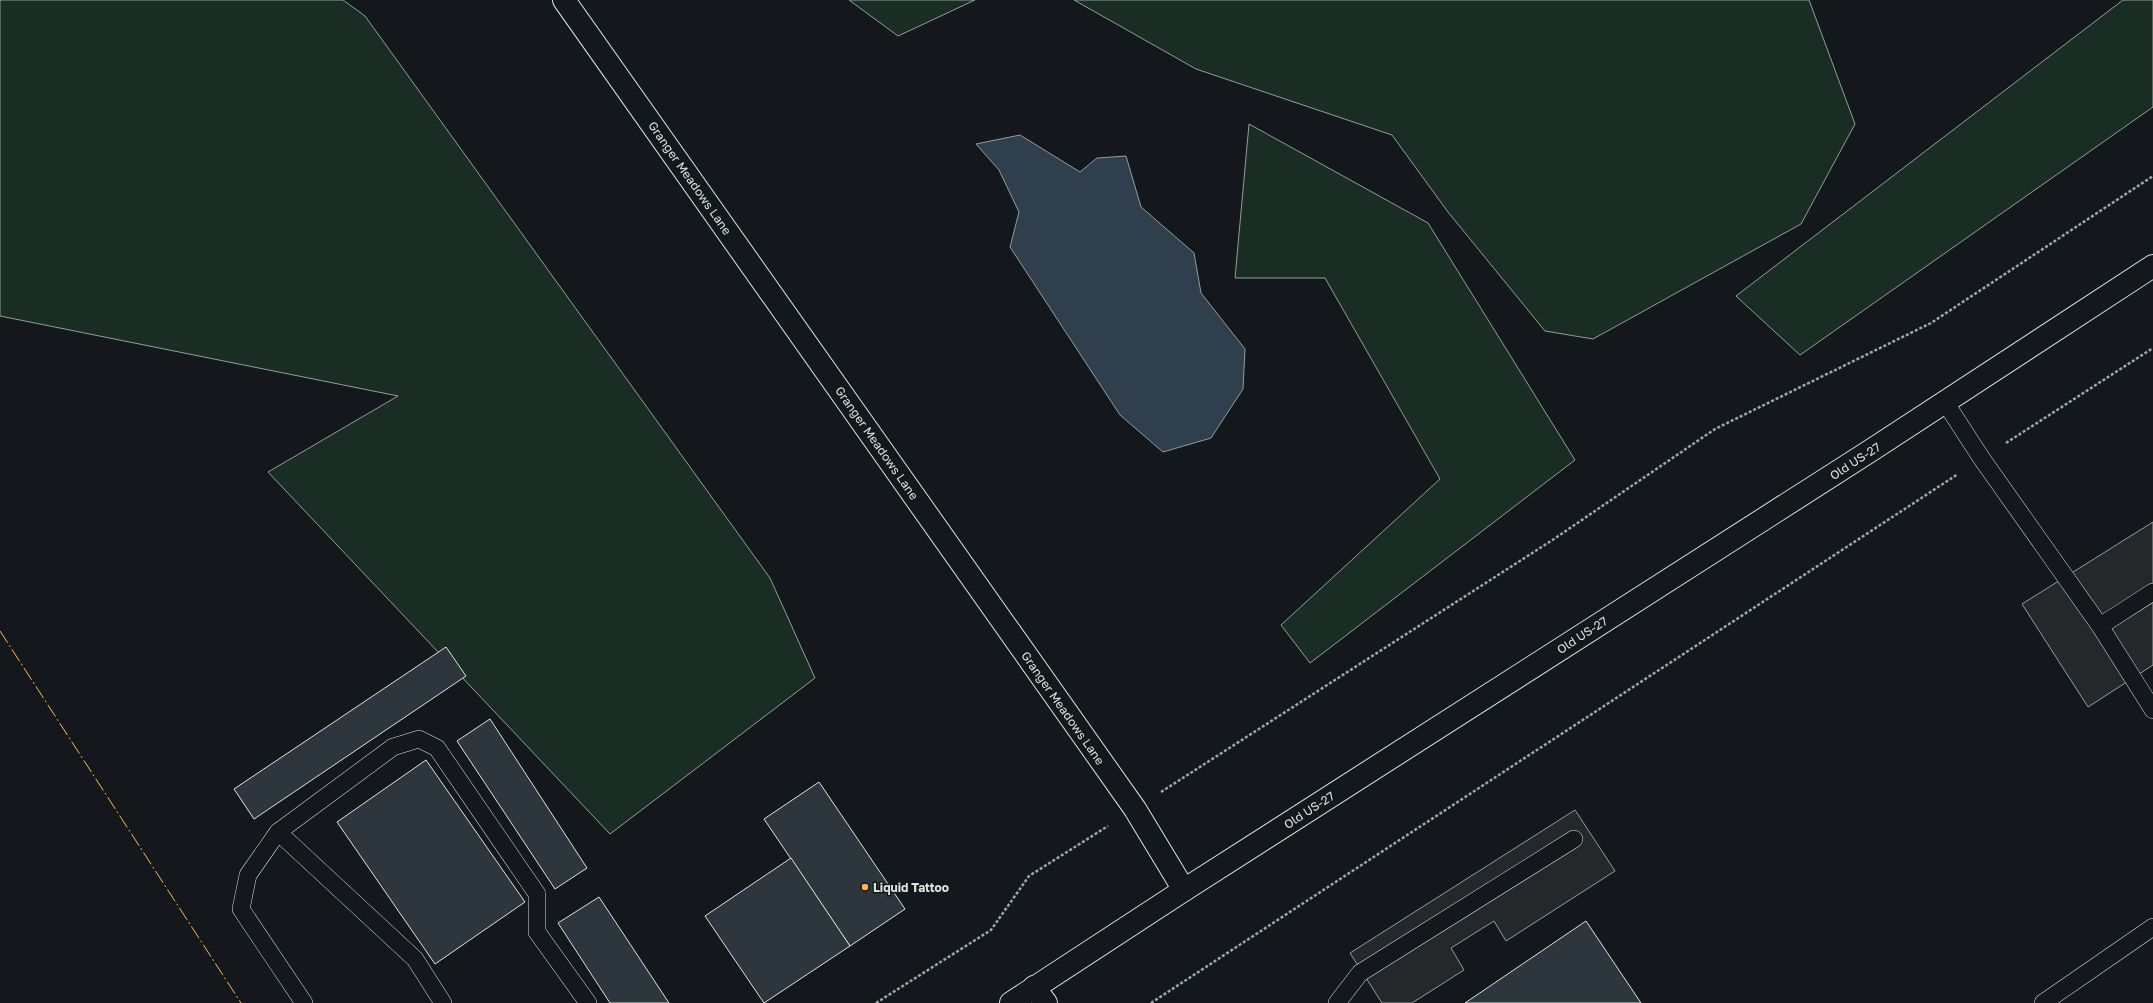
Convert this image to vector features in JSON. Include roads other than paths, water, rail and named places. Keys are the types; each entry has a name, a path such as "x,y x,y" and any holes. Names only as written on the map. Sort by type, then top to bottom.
{"main road":[{"name":"Granger Meadows Lane","path":"564,0 1135,809 1184,890"},
{"name":"Old US-27","path":"1011,1003 1040,995 1184,890 1945,402 2153,266"}],"lane":[{"path":"1945,402 1982,459 2100,626 2153,710"},
{"path":"2100,626 2153,592"},
{"path":"304,1003 241,909 248,875 278,832 393,747 419,739 437,748 537,894 537,932 588,1003"},
{"path":"278,832 415,959 442,1003"},
{"path":"1337,1003 1360,973 1574,839"},
{"path":"2043,1003 2153,928"}],"water":[{"path":"1020,135 1080,172 1097,158 1126,156 1141,207 1194,253 1201,293 1245,349 1243,389 1211,438 1163,452 1120,415 1010,247 1019,212 999,170 976,144"}],"place":[{"name":"Liquid Tattoo","path":"865,887"}]}
